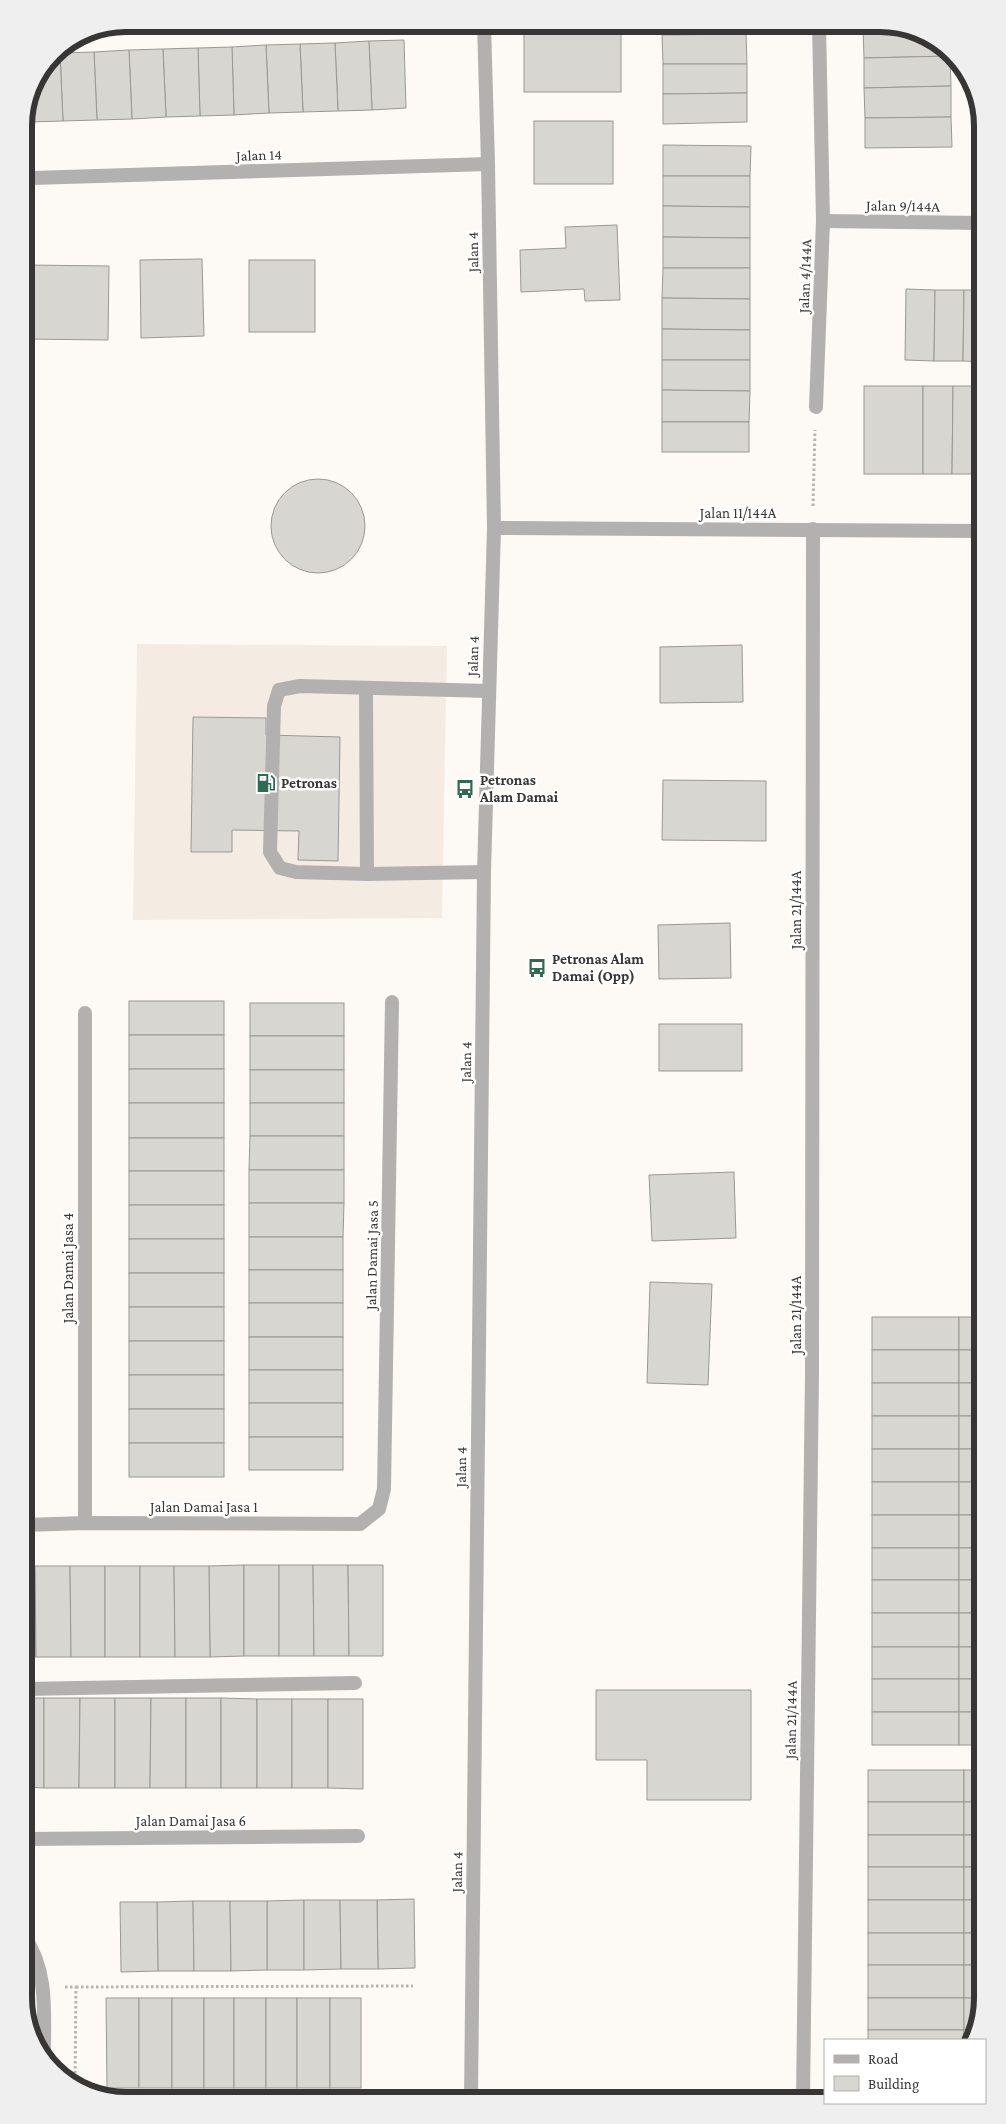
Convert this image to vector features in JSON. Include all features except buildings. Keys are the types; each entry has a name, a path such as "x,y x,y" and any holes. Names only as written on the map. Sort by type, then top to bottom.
{"street":[{"name":"Jalan 4","path":"470,2091 484,872 494,528 484,33"},
{"name":"Jalan 4/144A","path":"816,407 823,221 819,33"},
{"name":"Jalan 14","path":"33,178 488,164"},
{"name":"Jalan 9/144A","path":"823,221 974,223"},
{"name":"Jalan 11/144A","path":"494,528 974,531"},
{"name":"Jalan 21/144A","path":"803,2092 812,1373 813,529"},
{"path":"484,872 367,874 296,872 280,868 270,852 274,706 279,690 300,686 488,691"},
{"path":"366,689 367,874"},
{"name":"Jalan Damai Jasa 5","path":"379,1509 384,1490 392,1002"},
{"name":"Jalan Damai Jasa 4","path":"85,1013 85,1523"},
{"name":"Jalan Damai Jasa 1","path":"32,1525 85,1523 360,1524 379,1509"},
{"path":"32,1689 354,1683"},
{"name":"Jalan Damai Jasa 6","path":"32,1839 358,1836"},
{"path":"32,1952 44,1986 44,2042"}],"path":[{"path":"813,529 816,407"},
{"path":"44,1986 413,1986"},
{"path":"75,2077 76,1987"}],"shaded area":[{"path":"137,644 447,646 442,918 133,920"}],"place":[{"name":"Petronas","path":"266,783"},
{"name":"Petronas Alam Damai","path":"465,789"},
{"name":"Petronas Alam Damai (Opp)","path":"537,968"}]}
